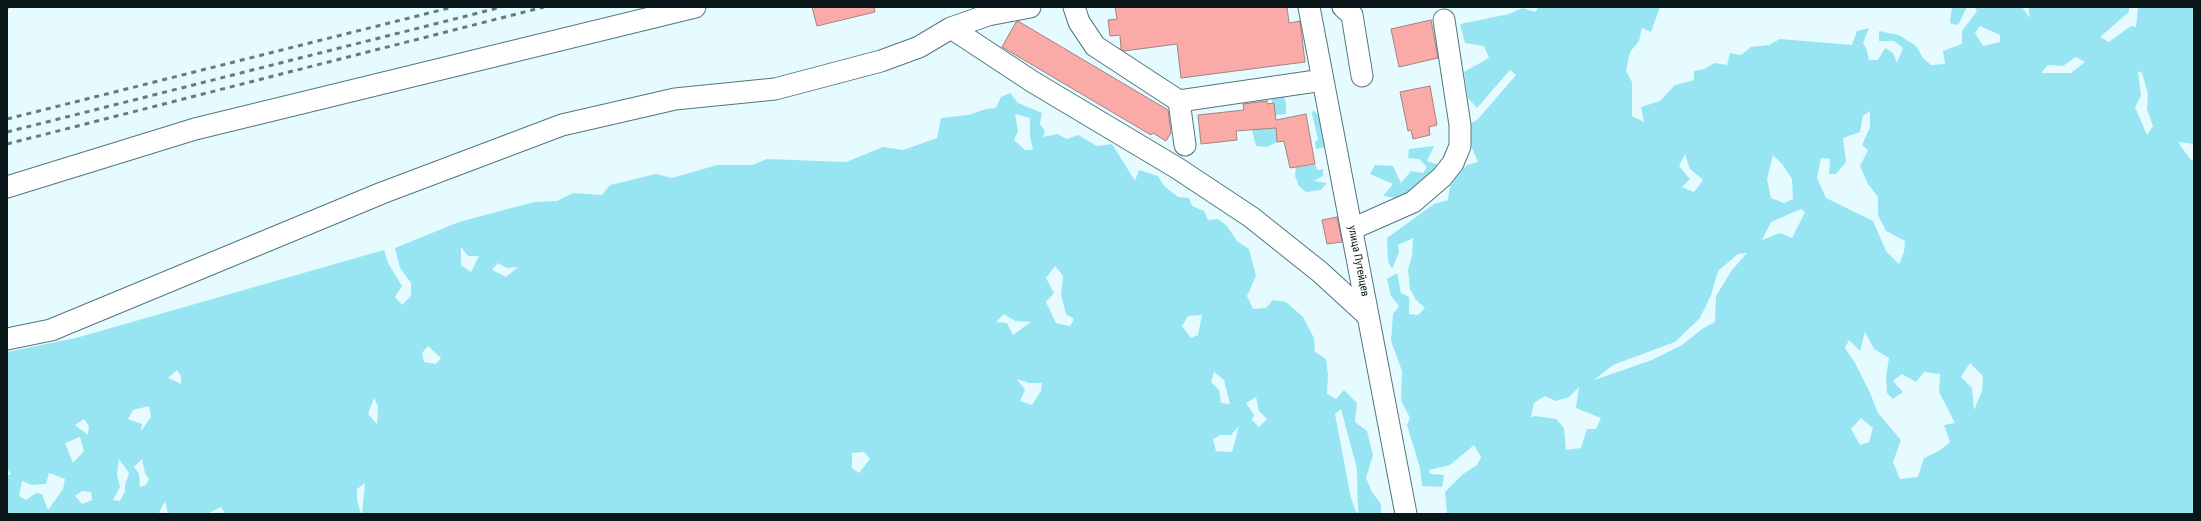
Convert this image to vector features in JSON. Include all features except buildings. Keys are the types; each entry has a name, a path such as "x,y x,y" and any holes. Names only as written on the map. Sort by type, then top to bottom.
{"street":[{"path":"7,187 194,129 695,7"},
{"path":"7,339 51,330 382,193 562,125 675,99 775,89 881,61 918,48 951,28 988,15 1030,7"},
{"path":"1074,7 1079,22 1095,46 1179,101 1323,80"},
{"name":"улица Путейцев","path":"1309,7 1406,514"},
{"path":"1343,7 1352,15 1362,76"},
{"path":"1352,229 1413,202 1442,177 1453,164 1460,146 1460,125 1444,20"},
{"path":"951,28 1033,82 1177,168 1251,217 1320,272 1368,316"},
{"path":"1179,101 1185,145"}],"shaded area":[{"path":"1539,7 1660,7 1651,32 1642,28 1639,41 1630,52 1626,71 1632,82 1632,116 1644,122 1641,107 1660,101 1675,85 1694,80 1694,71 1704,69 1714,63 1727,65 1730,53 1741,55 1751,47 1769,45 1780,39 1852,45 1857,31 1869,28 1863,43 1867,50 1869,60 1878,60 1885,48 1893,53 1897,63 1903,48 1894,41 1879,41 1879,31 1899,35 1916,46 1923,58 1931,65 1945,64 1943,51 1962,44 1962,31 1977,11 1975,7 2022,7 2030,18 2028,7 2129,7 2129,12 2100,37 2109,42 2131,26 2136,27 2138,7 2194,7 2194,144 2178,142 2190,159 2194,161 2194,514 1447,514 1445,492 1463,474 1477,465 1481,457 1474,445 1450,465 1429,470 1430,474 1444,475 1442,487 1422,486 1420,468 1407,425 1410,418 1401,400 1402,371 1391,341 1393,314 1399,306 1391,296 1387,279 1397,273 1401,293 1409,297 1409,314 1418,315 1425,308 1416,300 1410,289 1408,270 1412,255 1413,238 1398,245 1399,252 1392,269 1388,261 1387,238 1434,204 1448,200 1450,186 1456,177 1467,165 1478,162 1469,141 1470,124 1478,119 1516,75 1510,70 1477,108 1468,98 1464,72 1489,58 1484,46 1465,43 1460,24 1509,14 1523,8 1535,12","holes":["1980,26 2000,35 2000,42 1983,46 1975,33","2076,57 2085,62 2071,73 2041,73 2048,65 2063,66","2138,71 2142,73 2148,94 2147,109 2153,126 2147,135 2135,107 2141,96","1870,111 1870,127 1862,145 1868,150 1860,166 1868,184 1878,197 1878,215 1886,231 1905,241 1904,252 1899,264 1886,251 1873,221 1826,198 1817,178 1821,158 1830,159 1829,174 1836,174 1846,162 1843,138 1860,132 1863,116","1685,154 1690,169 1703,180 1694,192 1682,187 1690,179 1679,166","1773,155 1782,164 1792,179 1793,199 1784,203 1771,198 1767,179","1801,209 1805,212 1792,238 1780,233 1762,240 1771,222","1747,253 1732,270 1716,296 1715,322 1702,329 1682,345 1652,360 1594,380 1613,365 1675,342 1700,318 1711,295 1718,271 1738,254","1865,332 1874,349 1889,358 1886,377 1887,393 1893,399 1903,392 1893,381 1902,374 1916,382 1924,372 1940,374 1939,392 1955,423 1944,425 1950,442 1939,451 1924,458 1918,477 1900,479 1893,462 1901,440 1878,413 1855,363 1845,348 1849,340 1860,351","1970,363 1983,376 1982,391 1974,410 1972,388 1961,377","1579,387 1576,408 1601,418 1596,429 1587,429 1581,448 1566,450 1564,428 1556,419 1536,416 1531,417 1534,403 1545,396 1556,401 1569,397","1861,418 1873,428 1869,442 1860,445 1851,429"]},
{"path":"1952,7 1967,7 1958,25 1950,23"},
{"path":"1010,93 1018,103 1042,113 1040,124 1045,131 1043,137 1057,134 1067,139 1078,135 1097,146 1112,144 1135,181 1139,170 1158,176 1164,186 1178,197 1189,198 1192,206 1204,211 1208,220 1218,219 1227,226 1237,241 1249,249 1256,276 1247,296 1253,309 1266,308 1273,300 1286,302 1303,317 1314,338 1315,352 1326,359 1328,375 1327,394 1336,399 1344,390 1357,403 1355,422 1367,431 1373,455 1366,478 1372,492 1381,504 1381,514 1358,514 1357,469 1341,409 1335,414 1351,498 1357,514 362,514 365,483 357,489 357,500 361,514 221,514 224,512 221,507 207,514 168,514 165,501 159,513 150,514 7,514 7,476 11,474 7,469 7,352 76,338 384,250 388,263 402,286 395,297 402,305 411,296 411,283 400,268 395,248 459,222 534,202 557,201 573,193 602,195 610,185 656,174 672,178 717,165 752,165 767,159 846,162 883,147 903,150 937,138 941,118 968,115 986,109 996,108 1001,97","holes":["1015,114 1030,118 1030,137 1033,150 1025,150 1014,140 1018,131","461,247 468,256 479,256 471,272 461,265","498,263 507,268 518,267 506,277 492,270","1055,266 1063,276 1061,295 1066,314 1074,319 1070,326 1056,323 1046,302 1054,293 1046,278","1004,314 1015,321 1031,322 1013,335 1007,323 996,322","1202,315 1198,335 1191,338 1182,326 1188,316","428,346 441,358 436,364 424,362 422,353","177,370 181,376 181,384 168,378","1214,372 1224,380 1230,404 1221,403 1219,390 1211,382","1017,379 1029,383 1042,383 1041,391 1032,405 1020,401 1025,390","1256,397 1259,411 1267,419 1259,427 1252,420 1254,415 1246,403","374,398 378,406 377,424 368,414","149,406 151,417 141,431 142,424 128,419 133,410","84,419 89,426 88,435 75,425","1239,426 1232,452 1216,451 1213,439 1221,435 1231,435","80,437 84,451 73,463 65,443","864,452 870,459 859,473 852,468 852,453","119,459 129,473 125,485 125,491 120,501 113,500 120,487 117,475","142,459 145,473 149,479 146,485 140,487 139,474 134,467","49,473 65,479 63,489 48,510 42,494 36,493 26,500 19,496 22,481 32,485 46,484","82,491 91,492 92,500 82,504 75,496"]},
{"path":"1278,94 1284,97 1286,114 1275,115 1271,97"},
{"path":"1313,110 1320,117 1326,147 1316,149 1315,142 1318,139 1312,114"},
{"path":"1276,128 1277,142 1267,147 1256,146 1252,130"},
{"path":"1434,146 1427,161 1441,166 1413,192 1395,198 1383,196 1393,184 1370,174 1375,165 1393,166 1401,183 1411,171 1423,173 1427,167 1419,159 1408,158 1409,149"},
{"path":"1316,165 1317,170 1323,169 1323,176 1314,181 1327,183 1321,190 1306,192 1299,186 1295,176 1296,167"}],"railway":[{"path":"7,119 453,7"},
{"path":"7,132 502,7"},
{"path":"7,144 544,7"}]}
